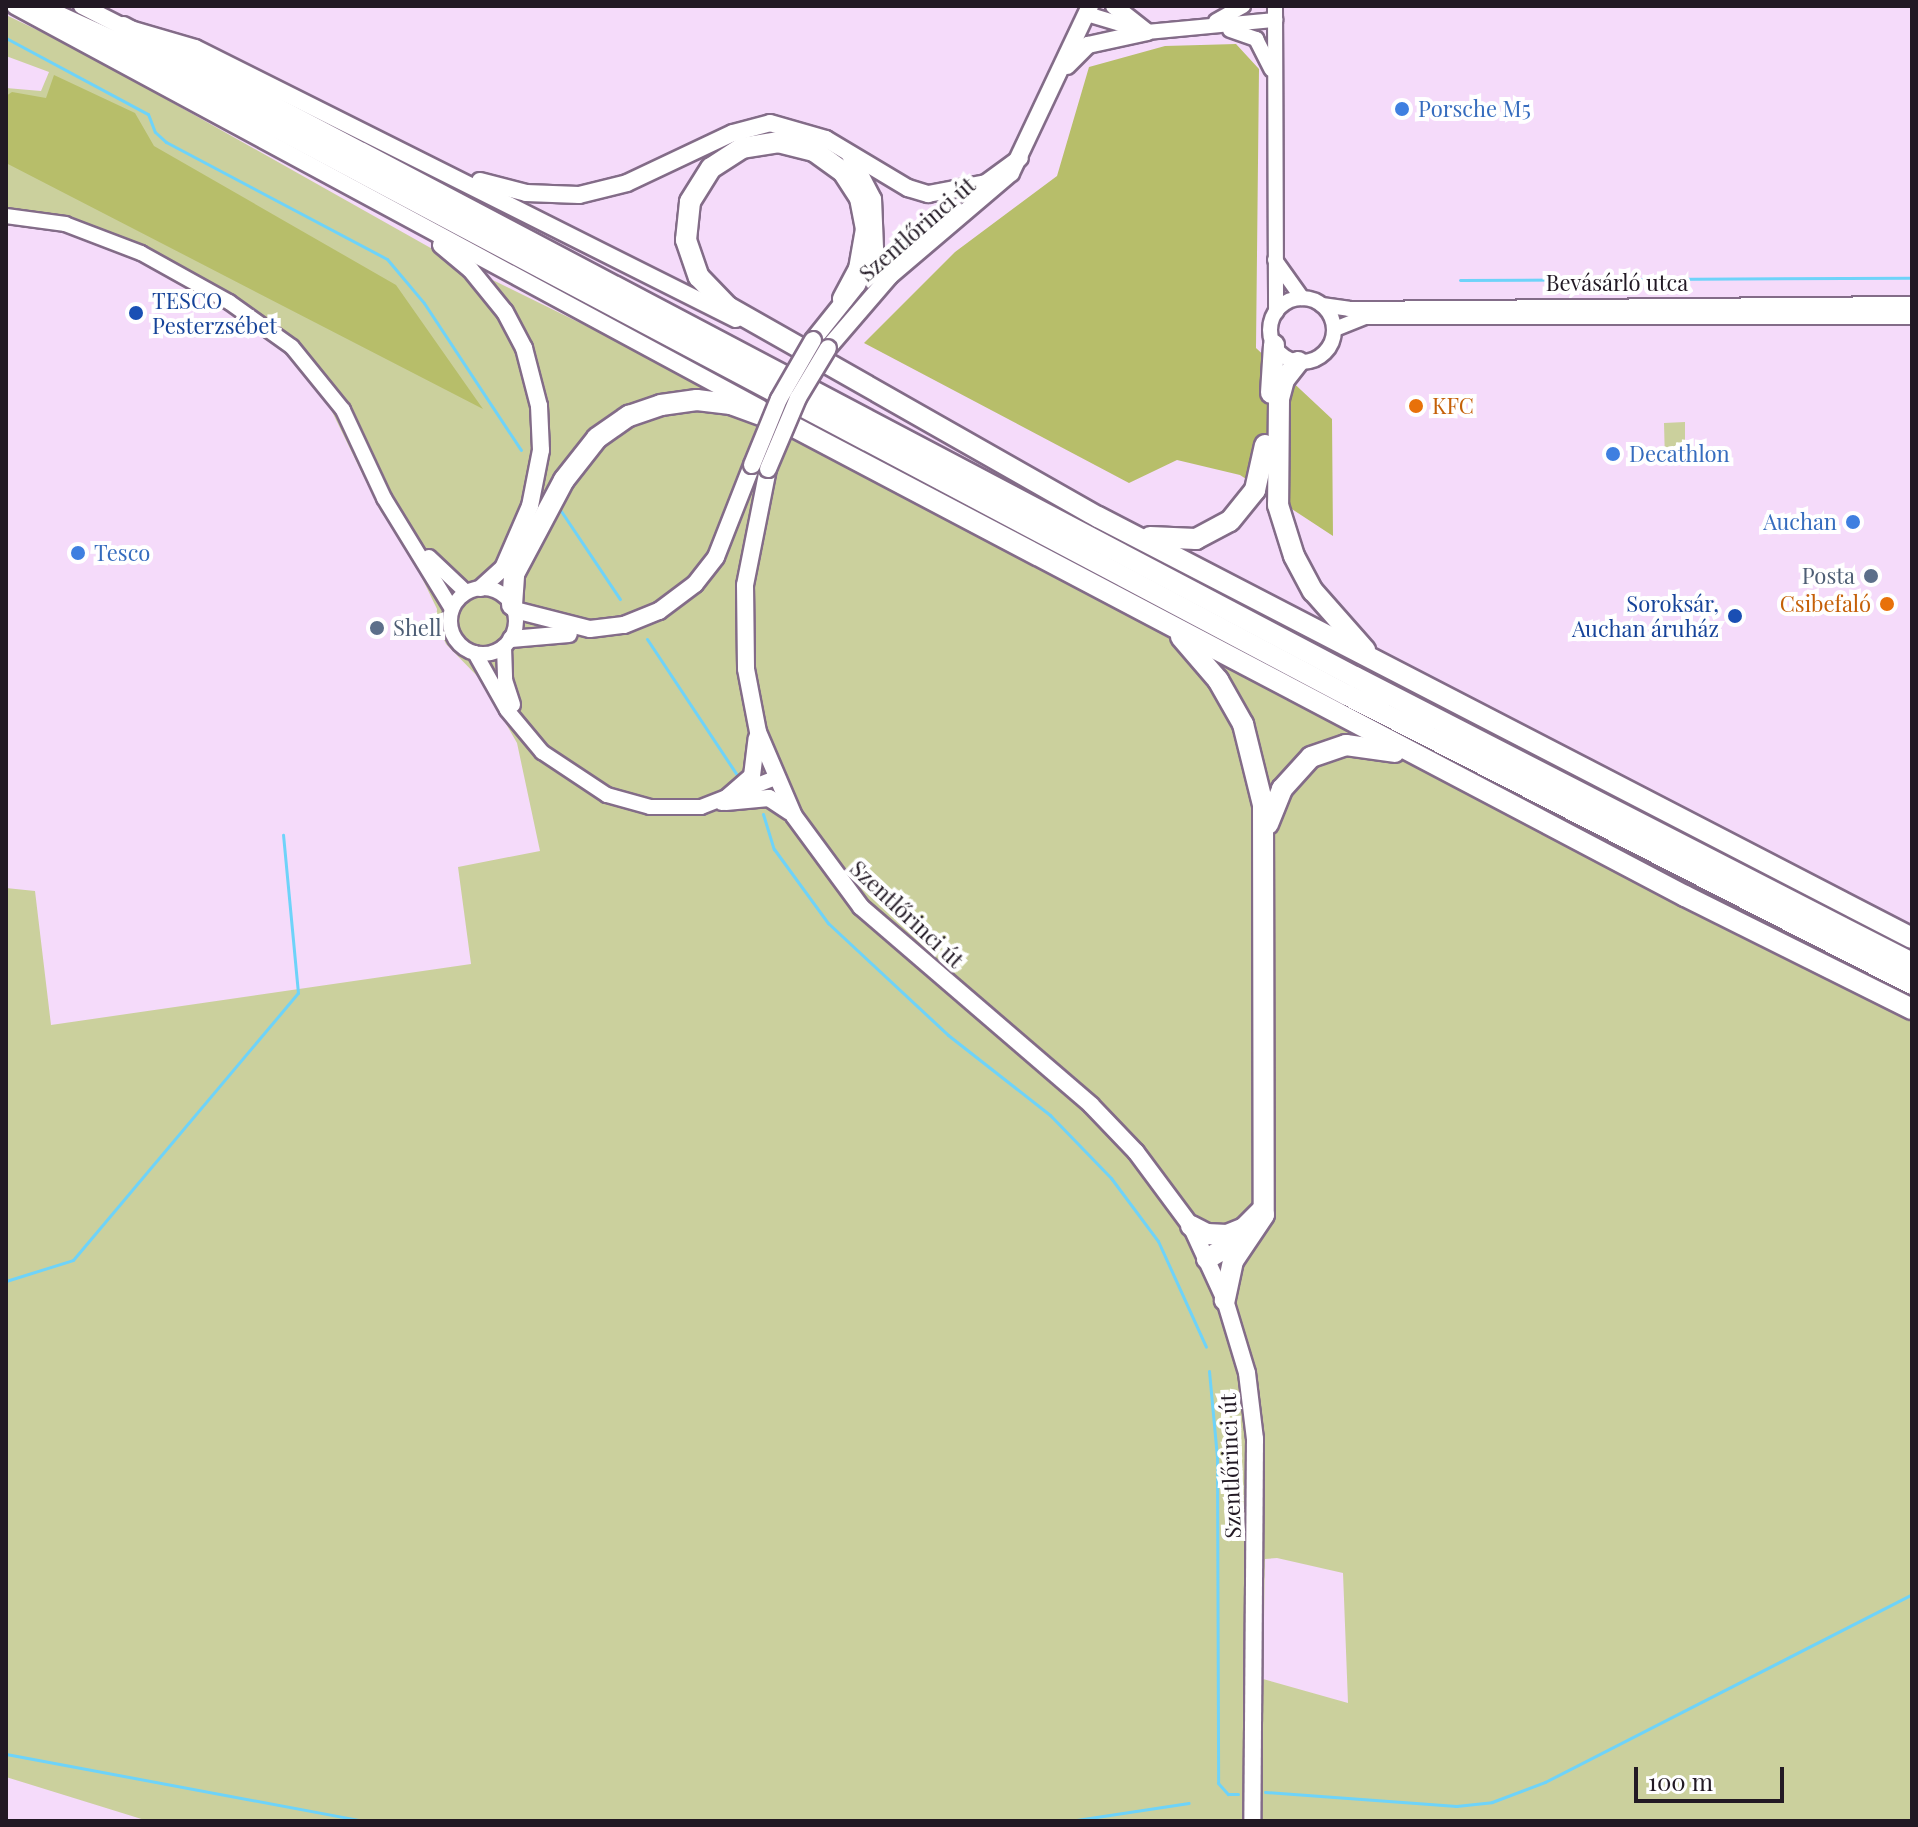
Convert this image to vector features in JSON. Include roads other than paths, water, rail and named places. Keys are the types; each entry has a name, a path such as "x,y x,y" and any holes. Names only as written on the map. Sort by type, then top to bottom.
{"highway":[{"path":"36,6 115,42 1347,695 1912,984"},
{"path":"123,27 1343,671 1912,963"},
{"path":"843,299 865,244 863,207 850,180 825,157 791,143 754,144 721,160 690,202 685,228 690,260 720,301 1098,517 1415,684 1912,938"},
{"path":"1098,517 1176,542 1209,534 1240,512 1263,466 1274,345"},
{"path":"1298,362 1284,380 1279,399 1276,488 1286,535 1306,579 1337,624 1415,684"},
{"path":"514,607 514,574 564,480 589,446 620,421 661,405 707,401 794,427 1431,763 1912,1011"},
{"path":"1170,625 1218,680 1243,724 1261,787 1264,835 1264,1208 1259,1228 1238,1253 1225,1300"},
{"path":"1264,835 1291,775 1321,752 1357,745 1431,763"},
{"path":"1191,1226 1227,1235 1244,1228 1264,1208"},
{"path":"1207,1259 1244,1236 1264,1208"},
{"path":"1207,1259 1238,1253"}],"main road":[{"path":"15,6 794,427"},
{"path":"82,6 123,27 195,48 409,153 577,241 789,342"},
{"path":"1114,6 1147,32"},
{"name":"Szentlőrinci út","path":"1089,10 1020,158 991,195 890,276 821,344 793,406 760,467 743,611 758,732 775,778 794,816 830,872 861,907 1091,1105 1149,1167 1191,1226 1225,1300 1247,1373 1255,1439 1252,1821"},
{"path":"1057,74 1088,45 1147,32"},
{"path":"409,153 488,184 561,196 627,183 724,136 770,123 809,131 908,188 928,194 986,183 1020,158"},
{"path":"821,344 843,299 867,270 877,226 868,187 849,153"},
{"path":"390,210 450,252 495,297 524,348 534,379 542,435 535,487 511,554 494,579 474,590"},
{"path":"507,643 651,615 695,584 729,533 760,467"},
{"path":"514,607 590,629"},
{"path":"722,802 752,776 758,732"},
{"path":"722,802 769,798 794,816"}],"street":[{"path":"1206,26 1243,6"},
{"name":"Szentlőrinci út","path":"1089,10 1147,32 1206,26 1275,13 1276,312"},
{"path":"1206,26 1243,31 1256,39 1274,76"},
{"path":"6,216 65,224 141,253 274,332 332,393 384,498 417,546 452,609 453,635 475,653 514,717 551,760 607,795 662,808 722,802 775,778"},
{"path":"1274,257 1302,298 1322,305 1335,329"},
{"path":"1302,298 1276,312 1270,328 1274,345 1298,362 1324,354 1335,329 1364,317 1912,317"},
{"name":"Bevásárló utca","path":"1322,305 1349,309 1912,304"},
{"path":"417,546 474,590 499,591 514,607 503,673 514,717"},
{"path":"452,609 474,590"},
{"path":"475,653 507,643"}],"waterway":[{"path":"6,38 148,114 155,132 166,142 387,259 424,303 521,450"},
{"path":"1460,280 1912,278"},
{"path":"561,511 620,599"},
{"path":"647,639 737,775"},
{"path":"763,814 774,849 828,923 948,1035 1050,1115 1111,1178 1158,1241 1206,1347"},
{"path":"6,1281 73,1260 298,993 283,835"},
{"path":"1209,1371 1217,1457 1218,1783 1228,1794 1238,1794"},
{"path":"1265,1792 1456,1806 1492,1802 1545,1782 1912,1594"},
{"path":"6,1754 365,1821"},
{"path":"1070,1821 1189,1803"}],"place":[{"name":"Porsche M5","path":"1402,109"},
{"name":"TESCO Pesterzsébet","path":"136,313"},
{"name":"KFC","path":"1416,406"},
{"name":"Decathlon","path":"1613,454"},
{"name":"Auchan","path":"1853,522"},
{"name":"Tesco","path":"78,553"},
{"name":"Posta","path":"1871,576"},
{"name":"Csibefaló","path":"1887,604"},
{"name":"Soroksár, Auchan áruház","path":"1735,616"},
{"name":"Shell","path":"377,628"}]}
